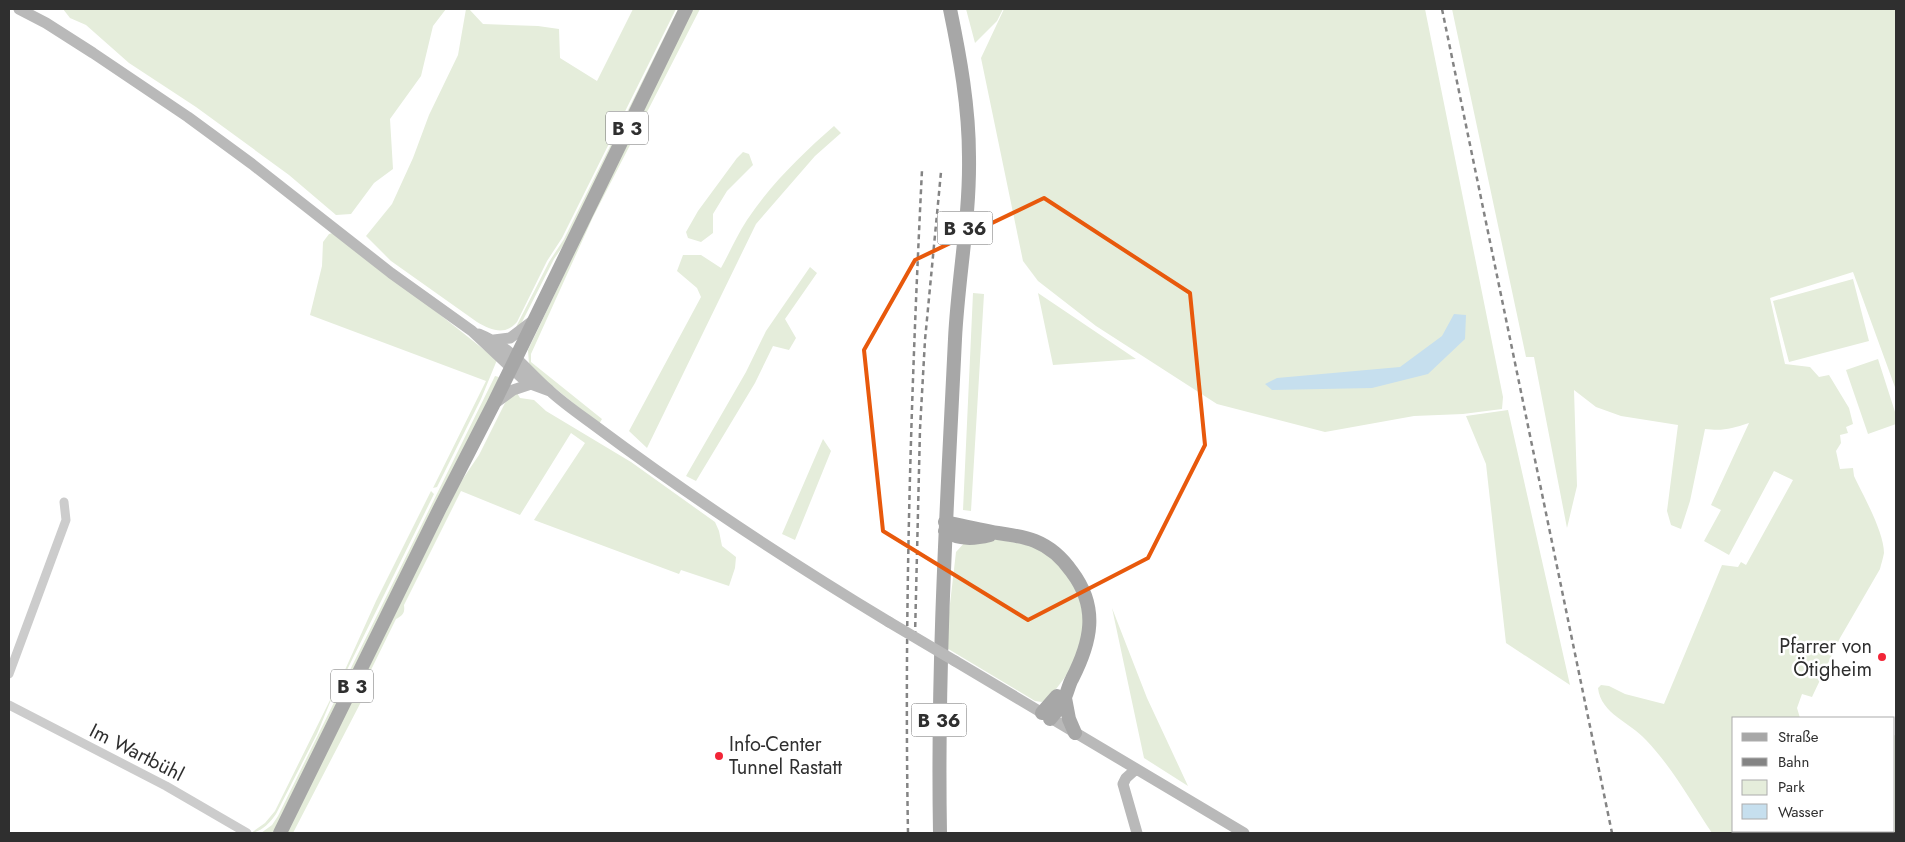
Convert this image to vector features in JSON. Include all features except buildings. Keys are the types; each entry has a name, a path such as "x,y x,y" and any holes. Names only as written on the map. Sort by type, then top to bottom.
{"main road":[{"name":"B 3","path":"280,833 440,508 514,363 686,9"},
{"name":"B 36","path":"940,833 938,743 945,527 956,313 965,228 969,157 962,68 950,9"},
{"path":"945,527 959,538 998,533"},
{"path":"945,527 998,533 1035,541 1053,551 1078,579 1084,594 1090,626 1087,646 1081,663 1046,716"},
{"path":"944,562 955,548 968,538"},
{"path":"1070,681 1065,698 1069,719 1075,733"},
{"path":"1046,716 1065,698"}],"street":[{"path":"19,9 46,23 93,53 252,164 391,272 472,331 597,427 749,536 1135,770 1244,833"},
{"path":"494,340 514,336 535,319"},
{"path":"472,331 494,340 531,384 550,391"},
{"path":"493,405 513,390 531,384"},
{"path":"9,674 66,520 64,502"},
{"name":"Im Wartbühl","path":"9,705 166,786 247,833"},
{"path":"1135,770 1126,796 1138,833"}],"highlighted area":[{"path":"1044,198 1190,293 1205,445 1148,558 1028,620 883,531 864,350 915,260"}],"green space":[{"path":"63,9 446,9 433,26 421,76 390,119 393,169 374,183 351,214 336,215 289,175 196,107 129,63 86,25 70,18"},
{"path":"466,9 469,9 483,24 538,26 559,29 560,58 597,81 633,9 676,9 562,238 547,261 517,322 508,329 503,330 493,329 477,322 391,261 366,236 392,204 413,158 429,115 458,55"},
{"path":"678,9 680,9 565,243 554,259 521,324 516,327 549,262 564,239"},
{"path":"691,9 700,9 593,217 531,354 531,362 602,419 599,424 545,380 529,364 528,350"},
{"path":"966,9 1003,9 997,21 975,43"},
{"path":"1004,9 1425,9 1503,397 1502,409 1463,414 1414,416 1325,432 1217,404 1096,326 1038,281 1023,261 981,58"},
{"path":"1452,9 1896,9 1896,390 1853,272 1770,298 1785,364 1810,367 1819,377 1829,375 1849,408 1853,424 1846,427 1848,433 1840,435 1841,443 1836,451 1840,469 1853,468 1854,476 1881,535 1884,555 1880,569 1840,638 1812,697 1802,694 1797,708 1800,717 1732,717 1732,832 1736,833 1712,833 1681,785 1655,750 1639,734 1610,711 1600,697 1598,688 1601,685 1609,686 1625,694 1664,704 1722,565 1738,567 1741,562 1746,565 1793,480 1774,471 1729,555 1704,541 1721,510 1711,505 1749,423 1727,429 1705,429 1690,501 1681,529 1671,525 1667,511 1678,425 1621,416 1596,407 1574,390 1577,486 1567,528 1534,357 1526,357"},
{"path":"834,126 841,133 815,156 756,224 647,448 629,431 701,297 697,288 677,271 683,255 701,255 721,268 743,226 766,194"},
{"path":"743,152 749,154 753,165 727,191 713,214 713,233 701,242 688,238 686,232 698,211"},
{"path":"336,232 497,360 481,399 437,487 433,488 486,381 310,315 322,266 323,242 329,234"},
{"path":"810,267 817,273 785,319 796,338 789,350 773,346 755,383 696,481 686,476 746,372 766,331"},
{"path":"1853,279 1869,341 1789,362 1773,301"},
{"path":"973,293 984,294 971,511 963,510"},
{"path":"1038,293 1136,359 1053,365"},
{"path":"1878,359 1896,415 1896,424 1868,434 1846,370"},
{"path":"495,376 499,377 495,387 274,833 261,833 272,825 278,816"},
{"path":"516,391 520,398 534,400 546,411 631,462 715,522 722,546 736,557 735,568 729,586 681,570 679,574 534,520 585,443 571,433 520,515 461,491 404,605 403,614 396,619 366,680 362,700 293,833 285,833 460,483 479,455 507,399"},
{"path":"1508,410 1570,685 1506,643 1486,464 1466,416"},
{"path":"823,439 831,451 795,540 782,534"},
{"path":"431,491 434,494 340,681 376,601"},
{"path":"987,537 1042,548 1074,581 1084,613 1082,642 1069,672 1053,693 1042,702 1035,701 945,647 956,552 966,541"},
{"path":"1112,608 1147,698 1188,786 1144,758"},
{"path":"336,688 317,734 276,814 265,826 251,833 265,823 275,811"},
{"path":"1896,736 1896,833 1742,833 1895,832"}],"water":[{"path":"1454,314 1466,315 1465,339 1428,374 1372,388 1272,390 1265,384 1277,378 1400,367 1442,336"}],"railway":[{"path":"1442,9 1612,833"},
{"path":"908,833 907,667 909,502 922,170"},
{"path":"915,636 920,429 925,340 941,172"}],"place":[{"name":"Pfarrer von Ötigheim","path":"1882,657"},
{"name":"Info-Center Tunnel Rastatt","path":"719,756"}]}
